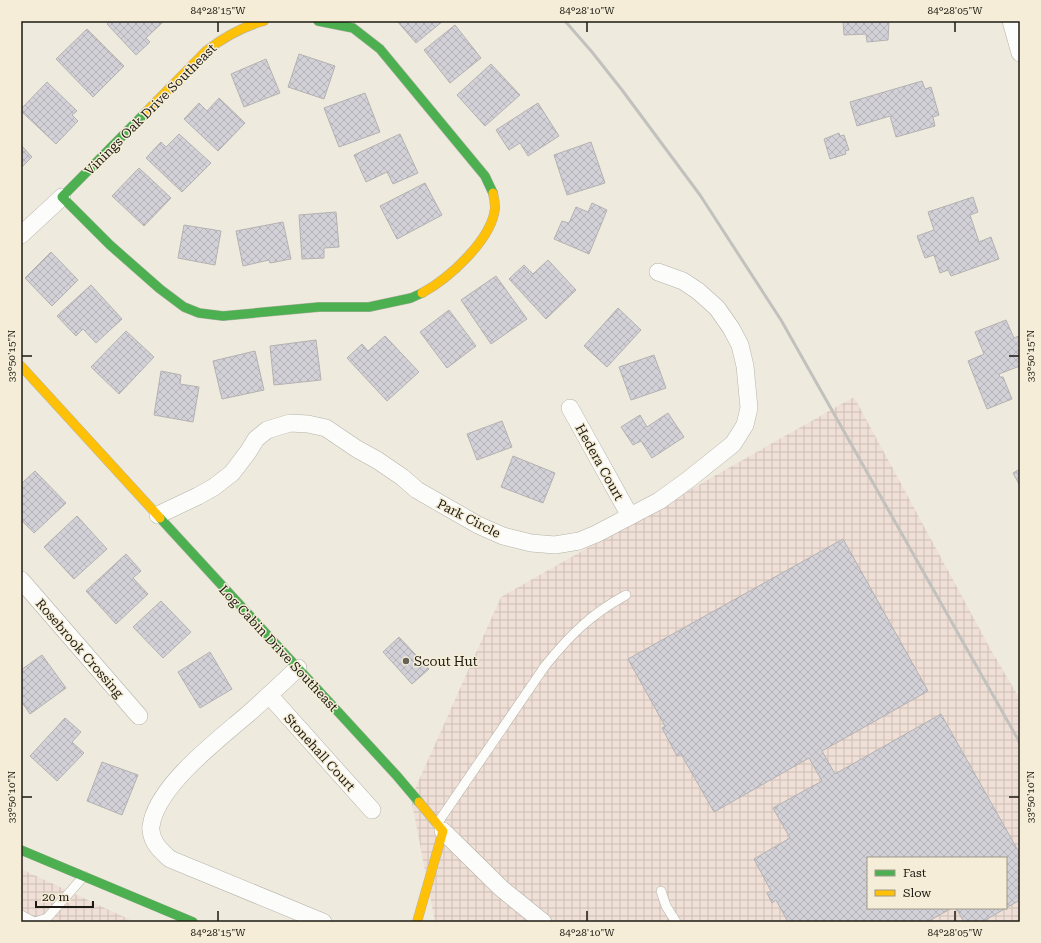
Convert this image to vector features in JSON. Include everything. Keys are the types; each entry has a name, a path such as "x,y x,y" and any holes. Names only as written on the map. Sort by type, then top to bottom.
{"street":[{"name":"Vinings Oak Drive Southeast","path":"21,235 62,197 206,51 226,34 248,24 264,21"},
{"path":"62,197 110,244 160,289 184,306 199,313 223,316 319,306 342,308 369,307 411,298 434,286 460,263 479,243 490,224 495,208 493,191 485,176 380,49 353,28 318,21"},
{"path":"1010,21 1020,53"},
{"name":"Park Circle","path":"158,515 198,496 214,486 232,472 256,439 267,430 290,423 308,424 326,428 357,449 377,460 418,490 478,525 503,536 531,543 555,545 579,541 596,534 659,501 688,480 733,444 745,425 749,408 745,366 740,345 731,328 717,308 698,291 682,281 658,272"},
{"name":"Log Cabin Drive Southeast","path":"21,366 397,776 440,828 502,889 543,922"},
{"name":"Hedera Court","path":"570,408 630,516"},
{"name":"Rosebrook Crossing","path":"21,580 139,716"},
{"path":"298,668 207,748 176,780 154,812 150,829 157,848 170,859 323,922"},
{"name":"Stonehall Court","path":"269,695 372,810"},
{"path":"417,922 440,828"},
{"path":"21,850 193,922"}],"lane":[{"path":"440,828 545,666 564,642 583,624 606,606 626,595"},
{"path":"21,915 34,922 46,918 84,876"},
{"path":"661,891 666,906 676,922"}],"shaded area":[{"path":"854,397 992,652 1020,699 1020,922 435,922 411,798 501,597"},
{"path":"21,869 135,922 21,922"}],"building":[{"path":"110,21 164,21 146,38 150,42 136,55 107,24"},
{"path":"397,21 443,21 416,43"},
{"path":"843,21 889,21 888,40 867,42 866,34 844,35"},
{"path":"455,25 481,58 450,83 424,50"},
{"path":"87,29 124,66 93,97 56,59"},
{"path":"299,54 335,66 324,99 288,87"},
{"path":"266,59 280,93 244,107 231,74"},
{"path":"491,64 520,95 485,126 457,95"},
{"path":"922,81 925,89 931,87 939,115 933,117 935,126 896,137 890,116 857,126 850,102"},
{"path":"47,82 77,111 72,115 78,121 56,144 21,111 21,109"},
{"path":"365,93 380,132 339,147 324,108"},
{"path":"219,98 245,123 218,151 184,119 199,103 207,111"},
{"path":"538,103 559,136 528,156 520,143 509,150 496,130"},
{"path":"839,133 840,136 844,135 849,150 845,151 846,154 830,159 824,139"},
{"path":"179,134 211,163 182,192 146,158 161,142 166,147"},
{"path":"400,134 418,173 393,184 387,172 366,182 354,155"},
{"path":"591,142 605,183 567,195 554,155"},
{"path":"21,145 32,157 21,168"},
{"path":"139,168 171,198 144,226 112,196"},
{"path":"425,183 442,215 397,239 380,206"},
{"path":"973,197 978,212 970,215 979,242 991,237 999,259 951,276 948,270 940,273 934,255 925,258 917,236 934,230 928,212"},
{"path":"592,203 607,210 589,254 554,239 562,221 569,223 576,207 588,212"},
{"path":"336,212 339,247 324,248 324,258 302,259 299,215"},
{"path":"283,222 291,259 270,263 269,260 243,266 236,231"},
{"path":"184,225 221,231 215,265 178,258"},
{"path":"51,252 78,280 52,306 25,278"},
{"path":"548,260 576,290 546,319 509,279 524,265 533,274"},
{"path":"496,276 527,319 491,344 461,300"},
{"path":"91,285 122,319 96,343 83,329 76,336 57,316"},
{"path":"618,308 641,330 607,367 584,346"},
{"path":"449,310 476,346 447,368 420,332"},
{"path":"1006,320 1014,338 1019,336 1020,366 999,374 1000,377 1003,377 1012,399 987,409 968,361 984,354 975,332"},
{"path":"126,331 154,357 119,394 91,367"},
{"path":"385,336 419,372 387,401 347,358 362,344 368,351"},
{"path":"316,340 321,380 274,385 270,346"},
{"path":"255,351 264,390 222,399 213,361"},
{"path":"654,355 666,388 631,400 619,367"},
{"path":"161,371 181,375 180,384 199,387 193,422 154,415"},
{"path":"668,413 684,437 652,458 641,441 633,445 621,427 640,415 647,427"},
{"path":"502,421 512,447 477,460 467,434"},
{"path":"513,456 555,473 543,503 501,487"},
{"path":"1020,469 1020,486 1013,473"},
{"path":"35,471 66,503 34,533 21,520 21,484"},
{"path":"77,516 107,549 74,579 44,547"},
{"path":"843,539 928,691 822,751 835,774 941,714 1020,854 1020,900 1007,908 1007,857 867,857 867,909 950,909 927,922 788,922 776,900 772,903 767,893 771,891 754,859 790,838 773,808 822,781 809,758 714,812 681,754 677,756 662,728 665,726 628,659"},
{"path":"126,554 141,571 133,578 148,594 116,624 86,591"},
{"path":"161,601 191,632 163,658 133,627"},
{"name":"Scout Hut","path":"399,637 429,669 412,684 383,652"},
{"path":"210,652 232,689 200,708 178,672"},
{"path":"42,655 66,688 30,714 21,701 21,670"},
{"path":"65,718 81,732 72,742 84,753 57,781 30,756"},
{"path":"102,762 138,775 122,815 87,801"},
{"path":"957,909 1004,909 982,922 964,922"}],"railway":[{"path":"565,21 622,90 700,195 781,320 1020,743"}],"traffic: fast":[{"path":"318,21 353,28 380,49 485,176 493,193"},
{"path":"146,112 62,197 110,245 160,289 184,307 199,313 223,316 319,307 369,307 411,298 422,293"},
{"path":"160,518 397,776 419,802"},
{"path":"21,850 193,922"}],"traffic: slow":[{"path":"146,112 206,51 233,33 264,21"},
{"path":"422,293 456,268 486,233 492,220 495,208 493,193"},
{"path":"21,366 160,518"},
{"path":"417,922 443,831 419,802"}],"place":[{"name":"Scout Hut","path":"406,661"}]}
